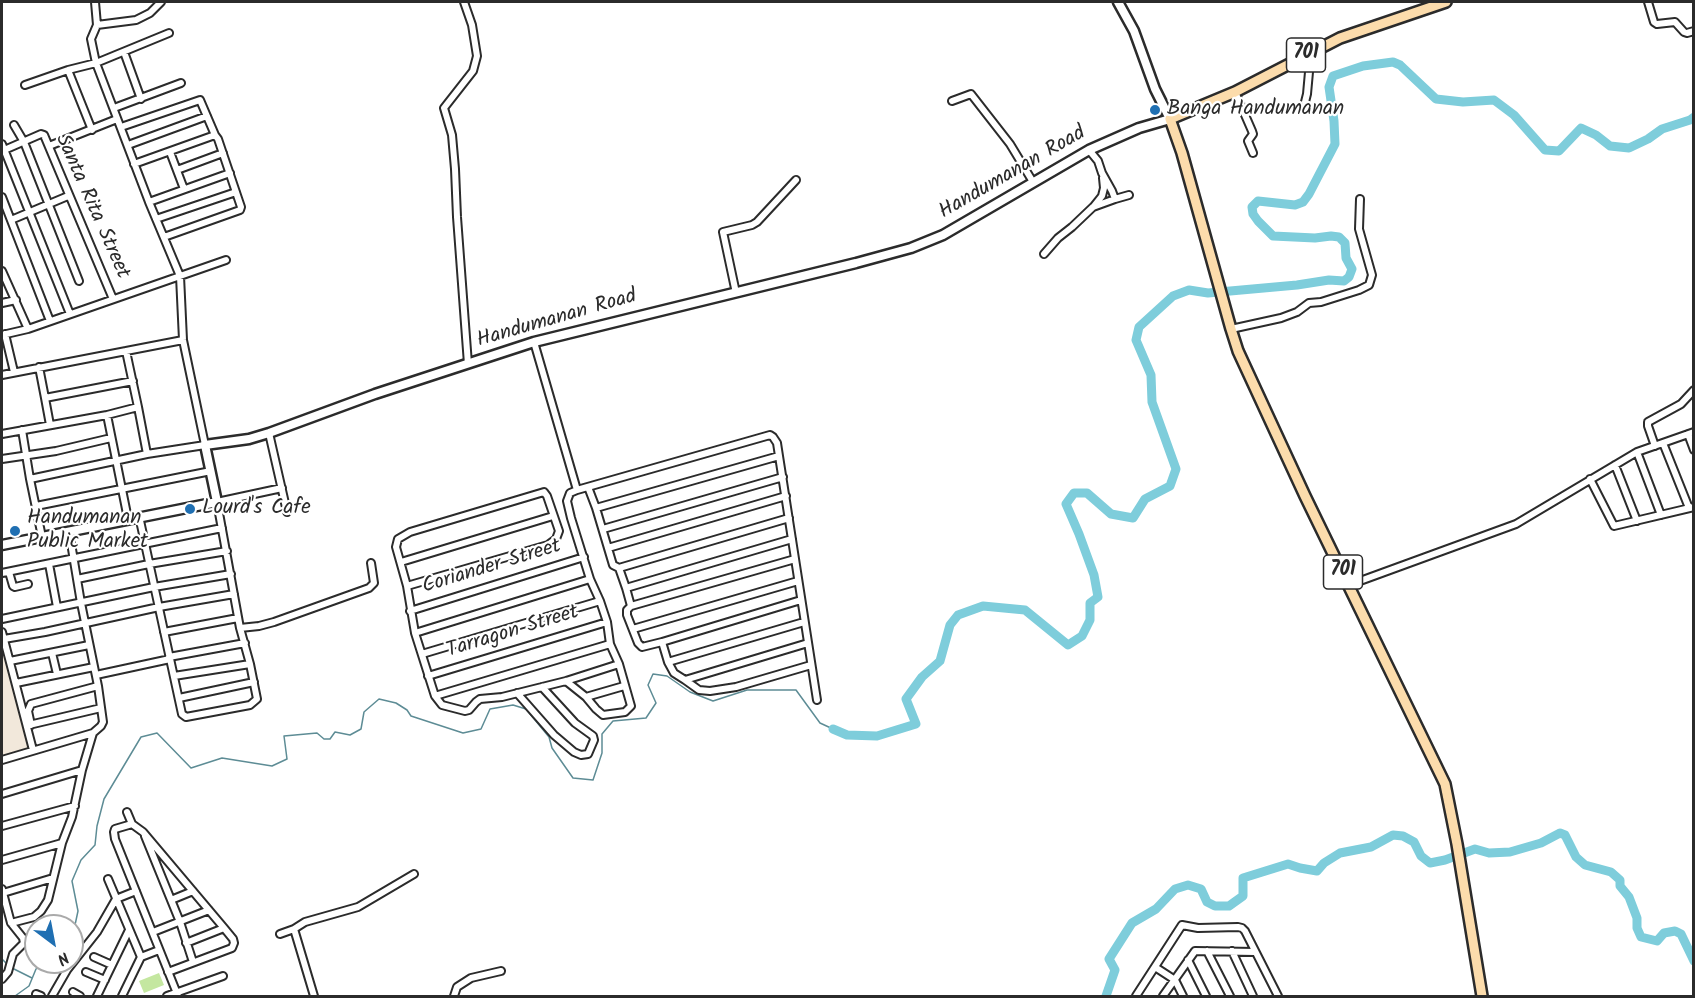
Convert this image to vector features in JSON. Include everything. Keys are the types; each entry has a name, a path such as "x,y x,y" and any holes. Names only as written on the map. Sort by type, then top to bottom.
{"main road":[{"name":"701","path":"1446,2 1340,38 1235,92 1170,119 1182,153 1238,351 1445,784 1461,865 1480,996"}],"street":[{"path":"95,2 97,25 91,39 96,63 180,276 183,340 227,551 240,628 254,682 256,699 250,705 186,717 182,714 139,516"},
{"path":"97,25 136,20 150,13 161,2"},
{"path":"464,2 472,26 477,56 472,71 444,108 452,135 456,169 457,217 468,364"},
{"path":"1118,2 1138,39 1155,88 1170,119"},
{"path":"1651,2 1654,22 1657,24 1675,22 1687,33 1694,31"},
{"path":"25,85 96,63 169,33"},
{"path":"124,52 141,99"},
{"path":"1305,55 1309,72 1305,102"},
{"path":"68,70 92,130"},
{"path":"114,108 181,83"},
{"path":"1235,92 1253,134 1248,141 1253,153"},
{"path":"952,101 971,94 1010,144 1033,182"},
{"path":"121,127 200,100 218,139 241,207 237,212 164,237"},
{"path":"128,145 207,116"},
{"path":"49,146 117,119"},
{"name":"Handumanan Road","path":"205,445 249,439 269,433 375,394 534,342 856,263 919,245 964,224 1089,150 1139,128 1170,119"},
{"path":"14,125 24,142 79,281"},
{"name":"Santa Rita Street","path":"2,148 42,134 113,299"},
{"path":"134,164 215,135"},
{"path":"2,148 30,211 70,314"},
{"path":"1089,150 1098,161 1115,199"},
{"path":"170,152 183,189"},
{"path":"177,170 223,153"},
{"path":"149,202 230,173"},
{"path":"1044,254 1102,196 1104,188 1102,173"},
{"path":"736,293 723,232 757,222 796,180"},
{"path":"156,219 236,192"},
{"path":"1093,207 1129,195"},
{"path":"11,220 69,196"},
{"path":"2,197 50,321"},
{"path":"1231,329 1281,318 1297,312 1309,303 1331,299 1369,285 1372,275 1359,230 1360,200"},
{"path":"14,372 3,335 28,329 226,260"},
{"path":"2,273 28,329"},
{"path":"2,303 16,300"},
{"path":"2,375 183,340"},
{"path":"534,342 577,490"},
{"path":"126,351 147,454"},
{"path":"39,367 51,425"},
{"path":"45,398 133,381"},
{"path":"1655,446 1648,422 1681,404 1694,390"},
{"path":"2,434 107,415 138,407"},
{"path":"107,415 128,519"},
{"path":"22,430 42,537"},
{"path":"269,433 287,512"},
{"path":"1349,585 1516,524 1637,452 1690,433 1694,450"},
{"path":"566,681 603,715 625,712 631,706 619,664 610,644 607,622 590,579 567,501 570,494 577,490 770,435 777,443 817,700"},
{"path":"2,459 111,438"},
{"path":"1590,479 1614,526 1691,507 1663,443"},
{"path":"30,479 147,454 205,445"},
{"path":"1637,452 1661,515"},
{"path":"596,508 779,456"},
{"path":"1615,465 1637,521"},
{"path":"36,506 210,471"},
{"path":"603,529 783,477"},
{"path":"588,487 613,565 619,568 789,518"},
{"path":"2,545 282,488"},
{"path":"406,586 548,544 556,539 558,531 544,492 421,528 398,539 396,547 415,633 435,696 442,705 465,711 480,699 502,697 566,681 619,664"},
{"path":"608,548 786,496"},
{"path":"401,562 553,516"},
{"path":"2,573 222,528"},
{"path":"2,760 93,733 103,722 69,531"},
{"path":"626,588 792,539"},
{"path":"77,579 227,551"},
{"name":"Coriander Street","path":"410,611 584,557"},
{"path":"795,559 631,606 627,610 627,615 638,643 642,647 801,600"},
{"path":"240,628 274,622 369,588 374,583 371,562"},
{"path":"49,564 57,607"},
{"path":"619,568 631,606"},
{"path":"9,572 13,586 28,584"},
{"path":"2,619 154,587 231,574"},
{"path":"415,633 590,579"},
{"path":"633,628 798,581"},
{"path":"29,725 3,635 86,623 234,594"},
{"path":"422,654 600,601"},
{"path":"164,632 238,618"},
{"name":"Tarragon Street","path":"428,676 607,622"},
{"path":"668,662 804,622"},
{"path":"662,642 674,673 699,690 710,691 736,687 811,665"},
{"path":"96,675 245,643"},
{"path":"435,696 610,644"},
{"path":"685,680 808,644"},
{"path":"10,661 90,645"},
{"path":"52,653 57,674"},
{"path":"174,676 250,664"},
{"path":"16,683 94,667"},
{"path":"179,698 254,682"},
{"path":"33,750 28,711 31,704 98,686"},
{"path":"586,697 624,686"},
{"path":"517,693 554,735 574,752 581,755 588,754 594,740 593,736 575,723 542,687"},
{"path":"29,725 101,708"},
{"path":"11,923 34,917 48,900 93,733"},
{"path":"2,794 82,770"},
{"path":"2,826 75,806"},
{"path":"127,812 132,824 143,832 233,939 232,948 168,972"},
{"path":"132,824 115,829 114,839 177,995"},
{"path":"143,832 180,922 193,962"},
{"path":"2,860 62,843"},
{"path":"280,934 305,922 358,907 414,874"},
{"path":"2,979 8,972 13,954 24,943 23,938 11,923 2,891 53,878"},
{"path":"108,879 141,957"},
{"path":"52,996 66,970 97,932 116,899 136,891"},
{"path":"171,900 193,891"},
{"path":"153,932 209,910"},
{"path":"1136,996 1182,925 1242,928 1278,996"},
{"path":"186,943 224,928"},
{"path":"294,929 314,996"},
{"path":"97,996 129,930"},
{"path":"122,996 141,957 159,950"},
{"path":"1163,996 1195,951 1256,952"},
{"path":"1208,951 1230,996"},
{"path":"1232,951 1253,996"},
{"path":"94,957 112,965"},
{"path":"1188,960 1206,996"},
{"path":"1155,967 1175,980 1183,996"},
{"path":"454,996 457,987 471,978 501,971"},
{"path":"86,972 105,980"},
{"path":"167,996 177,995 223,976"},
{"path":"73,992 80,996"}],"shaded area":[{"path":"2,646 18,695 30,748 2,756"}],"green space":[{"path":"159,973 164,985 144,993 139,981"}],"waterway":[{"path":"833,729 847,735 877,736 916,724 906,699 922,677 940,661 950,625 958,615 983,606 1025,610 1068,645 1082,636 1090,620 1090,603 1098,597 1094,575 1066,504 1074,493 1087,493 1111,514 1133,518 1145,499 1170,486 1176,469 1152,402 1151,375 1136,340 1139,327 1173,296 1189,290 1208,293 1329,280 1344,281 1349,277 1352,269 1346,258 1345,243 1339,237 1273,236 1258,221 1253,214 1252,207 1258,201 1295,205 1303,202 1309,194 1335,144 1329,87 1333,76 1363,66 1393,62 1400,65 1436,99 1463,102 1494,100 1514,115 1545,150 1559,151 1581,128 1596,135 1610,146 1629,148 1662,129 1694,117"},
{"path":"77,914 72,881 81,860 95,845 104,799 141,737 157,733 191,768 222,758 272,766 287,759 284,736 317,733 324,739 330,739 335,732 350,735 361,729 364,712 379,699 396,703 407,710 411,716 463,733 481,729 490,709 513,705 526,709 549,737 552,748 573,778 593,780 602,753 602,734 613,721 646,718 656,703 648,685 653,674 667,676 690,692 713,701 747,690 796,690 820,723 833,729"},
{"path":"1106,996 1115,970 1109,959 1132,923 1156,909 1175,889 1188,885 1201,889 1207,902 1215,906 1229,906 1243,896 1243,878 1288,864 1317,871 1324,863 1340,853 1371,847 1393,835 1403,836 1414,842 1421,856 1430,863 1475,849 1489,853 1510,852 1541,843 1560,833 1565,835 1576,857 1585,865 1611,872 1620,880 1620,886 1629,897 1637,918 1637,928 1641,937 1657,941 1664,933 1675,931 1681,934 1694,961"},
{"path":"2,959 8,965"},
{"path":"12,968 32,978"},
{"path":"15,996 29,986 34,974"}],"place":[{"name":"Banga Handumanan","path":"1155,110"},
{"name":"Lourd's Cafe","path":"190,509"},
{"name":"Handumanan Public Market","path":"15,531"}]}
